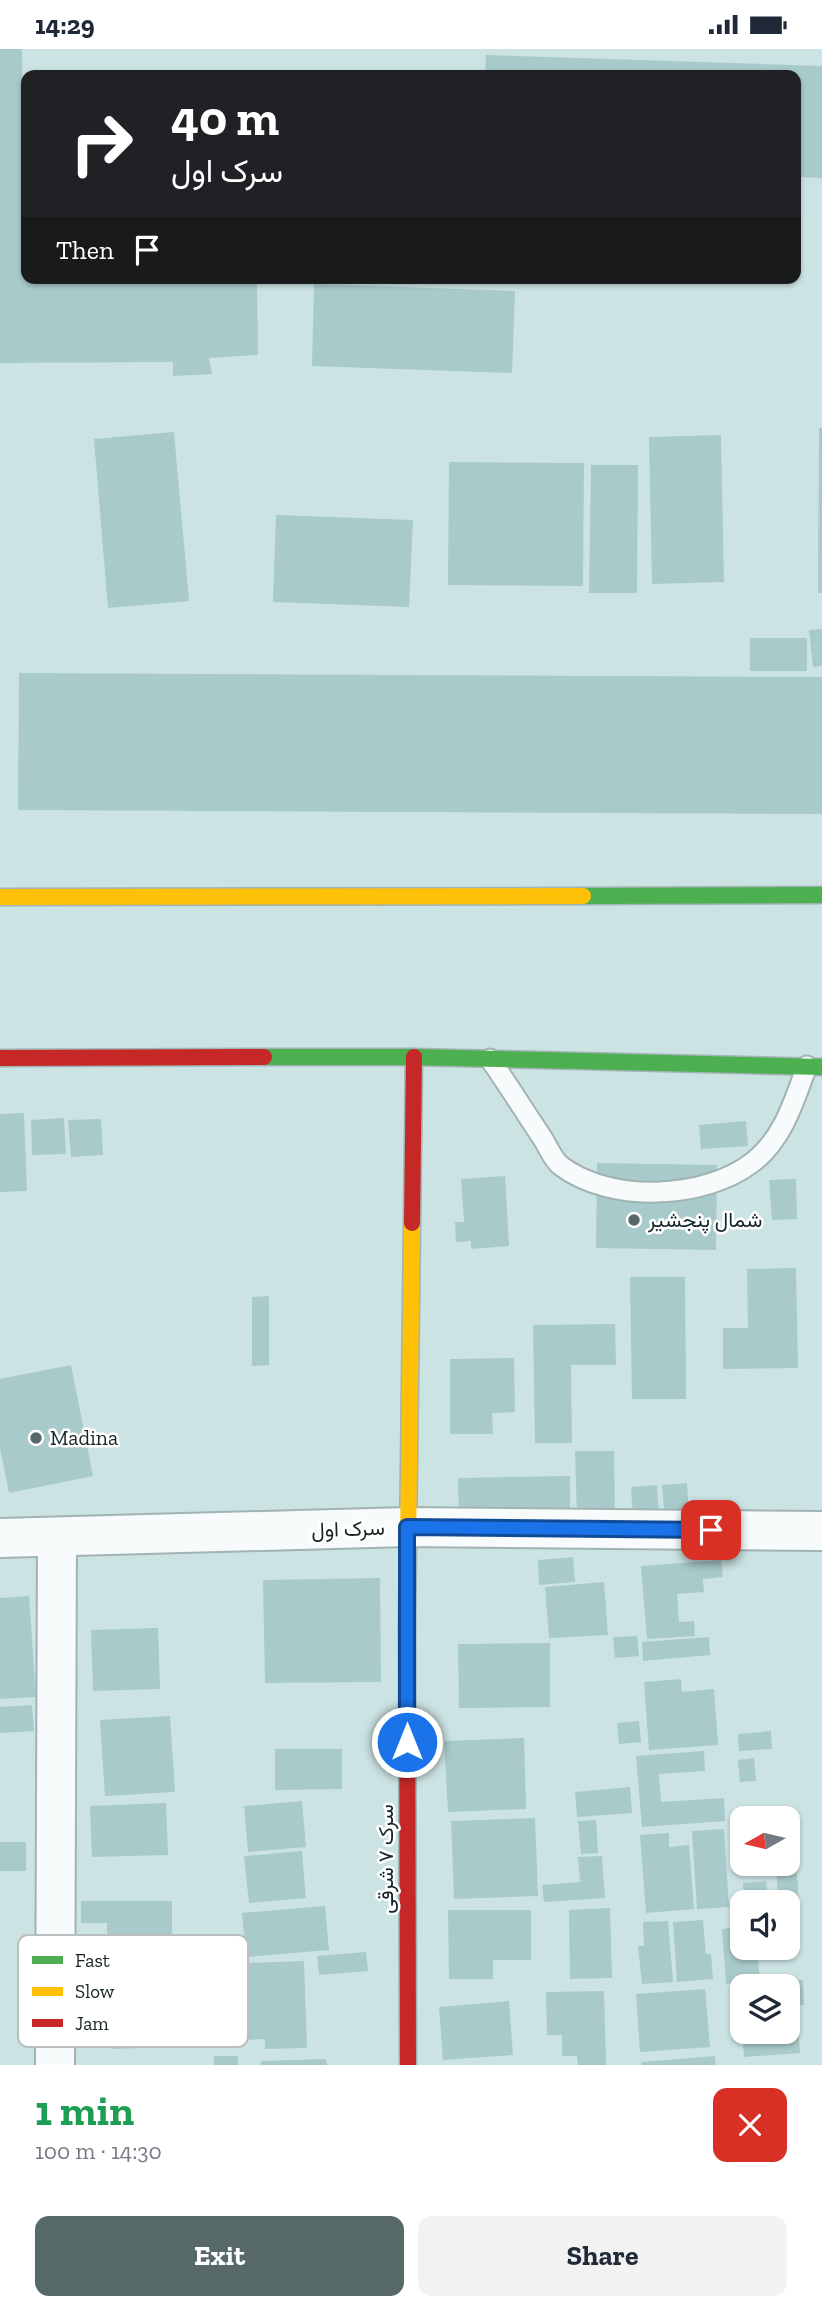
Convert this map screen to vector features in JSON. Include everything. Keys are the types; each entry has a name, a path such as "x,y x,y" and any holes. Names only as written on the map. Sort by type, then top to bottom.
{"main road":[{"path":"0,897 822,895"},
{"path":"0,1058 414,1057 815,1066"},
{"name":"سرک ۷ شرقی","path":"408,2065 407,1527 414,1057"}],"street":[{"name":"سرک‌ اول","path":"0,1538 407,1527 822,1531"},
{"path":"55,1935 57,1538"},
{"path":"55,2047 55,2065"}],"lane":[{"path":"490,1059 559,1165 600,1185 648,1191 692,1188 726,1178 754,1161 786,1123 815,1066"}],"building":[{"path":"0,49 22,49 21,284 257,284 258,355 209,358 212,374 173,376 173,362 0,363"},
{"path":"486,55 822,66 822,178 801,177 801,70 485,70"},
{"path":"314,284 515,291 512,373 312,366"},
{"path":"819,428 822,428 822,593 818,593"},
{"path":"174,432 189,601 108,608 94,439"},
{"path":"721,435 724,582 652,584 649,437"},
{"path":"449,462 584,463 583,586 448,585"},
{"path":"591,465 638,465 637,593 589,593"},
{"path":"276,515 413,520 409,607 273,602"},
{"path":"822,629 822,666 813,667 809,630"},
{"path":"750,638 807,638 807,671 750,671"},
{"path":"19,673 822,677 822,814 18,810"},
{"path":"24,1113 27,1191 0,1192 0,1114"},
{"path":"64,1118 66,1154 32,1155 31,1120"},
{"path":"101,1119 103,1155 71,1157 68,1120"},
{"path":"746,1121 748,1146 701,1149 699,1125"},
{"path":"597,1163 717,1165 716,1250 596,1248"},
{"path":"505,1176 509,1246 471,1249 471,1241 456,1242 455,1222 464,1222 461,1179"},
{"path":"796,1179 797,1219 772,1220 769,1180"},
{"path":"796,1268 798,1368 723,1369 723,1328 748,1328 747,1269"},
{"path":"630,1277 685,1277 686,1399 632,1399"},
{"path":"269,1296 269,1365 252,1366 252,1297"},
{"path":"615,1324 616,1365 571,1365 572,1443 535,1443 533,1325"},
{"path":"514,1358 515,1412 492,1413 493,1434 450,1434 450,1359"},
{"path":"71,1365 93,1476 9,1493 0,1448 0,1379"},
{"path":"575,1451 614,1451 615,1517 577,1518"},
{"path":"570,1476 570,1514 459,1516 458,1478"},
{"path":"687,1483 689,1516 665,1518 662,1485"},
{"path":"657,1485 659,1516 633,1518 631,1487"},
{"path":"573,1557 575,1582 539,1585 538,1560"},
{"path":"721,1560 723,1577 703,1579 704,1592 677,1594 679,1622 694,1621 695,1636 647,1639 641,1566"},
{"path":"380,1578 381,1682 265,1683 263,1580"},
{"path":"604,1582 608,1635 549,1638 545,1587"},
{"path":"29,1596 36,1697 0,1699 0,1598"},
{"path":"158,1628 160,1689 93,1691 91,1630"},
{"path":"637,1636 639,1656 615,1658 613,1637"},
{"path":"709,1637 710,1655 643,1661 642,1642"},
{"path":"550,1643 550,1707 459,1708 458,1644"},
{"path":"681,1679 682,1692 714,1689 718,1745 649,1750 644,1682"},
{"path":"32,1705 34,1731 0,1733 0,1707"},
{"path":"170,1716 175,1792 105,1796 100,1720"},
{"path":"639,1721 641,1742 619,1744 617,1723"},
{"path":"771,1731 772,1749 739,1751 738,1734"},
{"path":"524,1738 526,1809 448,1812 444,1741"},
{"path":"275,1749 342,1749 342,1789 275,1790"},
{"path":"704,1751 705,1771 659,1774 661,1802 724,1798 725,1821 642,1827 636,1756"},
{"path":"754,1758 756,1781 740,1782 738,1760"},
{"path":"630,1787 632,1813 577,1817 575,1792"},
{"path":"302,1801 306,1847 248,1852 244,1806"},
{"path":"166,1803 168,1855 92,1857 90,1806"},
{"path":"535,1818 538,1896 454,1899 451,1821"},
{"path":"596,1820 598,1853 581,1854 578,1821"},
{"path":"724,1829 729,1907 697,1909 692,1831"},
{"path":"669,1833 669,1847 689,1845 694,1909 646,1913 640,1835"},
{"path":"0,1842 26,1842 26,1871 0,1871"},
{"path":"302,1851 306,1898 249,1903 244,1856"},
{"path":"602,1856 605,1898 544,1902 542,1885 580,1882 578,1857"},
{"path":"777,1876 797,1876 798,1890 777,1890"},
{"path":"766,1881 767,1890 744,1890 743,1883"},
{"path":"81,1901 172,1901 172,1935 107,1935 107,1923 81,1923"},
{"path":"325,1906 329,1950 248,1957 248,1935 244,1935 242,1913"},
{"path":"610,1908 612,1978 570,1979 569,1910"},
{"path":"448,1910 531,1910 531,1960 493,1960 493,1979 449,1979"},
{"path":"703,1920 706,1954 711,1954 713,1979 677,1982 673,1922"},
{"path":"668,1921 673,1982 642,1984 638,1946 644,1946 643,1922"},
{"path":"730,1928 730,1960 758,1960 759,1974 730,1974 730,1984 726,1984 722,1929"},
{"path":"366,1952 368,1971 319,1975 317,1956"},
{"path":"304,1961 307,2048 265,2049 265,2039 248,2040 248,1963"},
{"path":"800,1980 803,1980 804,2005 800,2005"},
{"path":"705,1989 710,2047 640,2052 636,1994"},
{"path":"604,1991 606,2065 578,2065 577,2056 562,2056 562,2035 547,2035 546,1992"},
{"path":"509,2001 513,2055 443,2060 439,2007"},
{"path":"743,2044 799,2044 800,2053 744,2057"},
{"path":"112,2047 171,2047 112,2049"},
{"path":"214,2056 238,2056 238,2065 214,2065"},
{"path":"715,2056 716,2065 642,2065 641,2062"},
{"path":"326,2059 327,2065 261,2065 261,2061"}],"traffic: fast":[{"path":"583,896 822,895"},
{"path":"264,1057 414,1057 822,1067"}],"traffic: slow":[{"path":"0,897 583,896"},
{"path":"407,1626 412,1223"}],"traffic: jam":[{"path":"0,1058 264,1057"},
{"path":"412,1223 414,1057"},
{"path":"407,1626 408,2065"}],"place":[{"name":"شمال پنجشیر","path":"634,1220"},
{"name":"Madina","path":"36,1438"}],"route":[{"path":"407,1742 407,1527 711,1530"}]}
